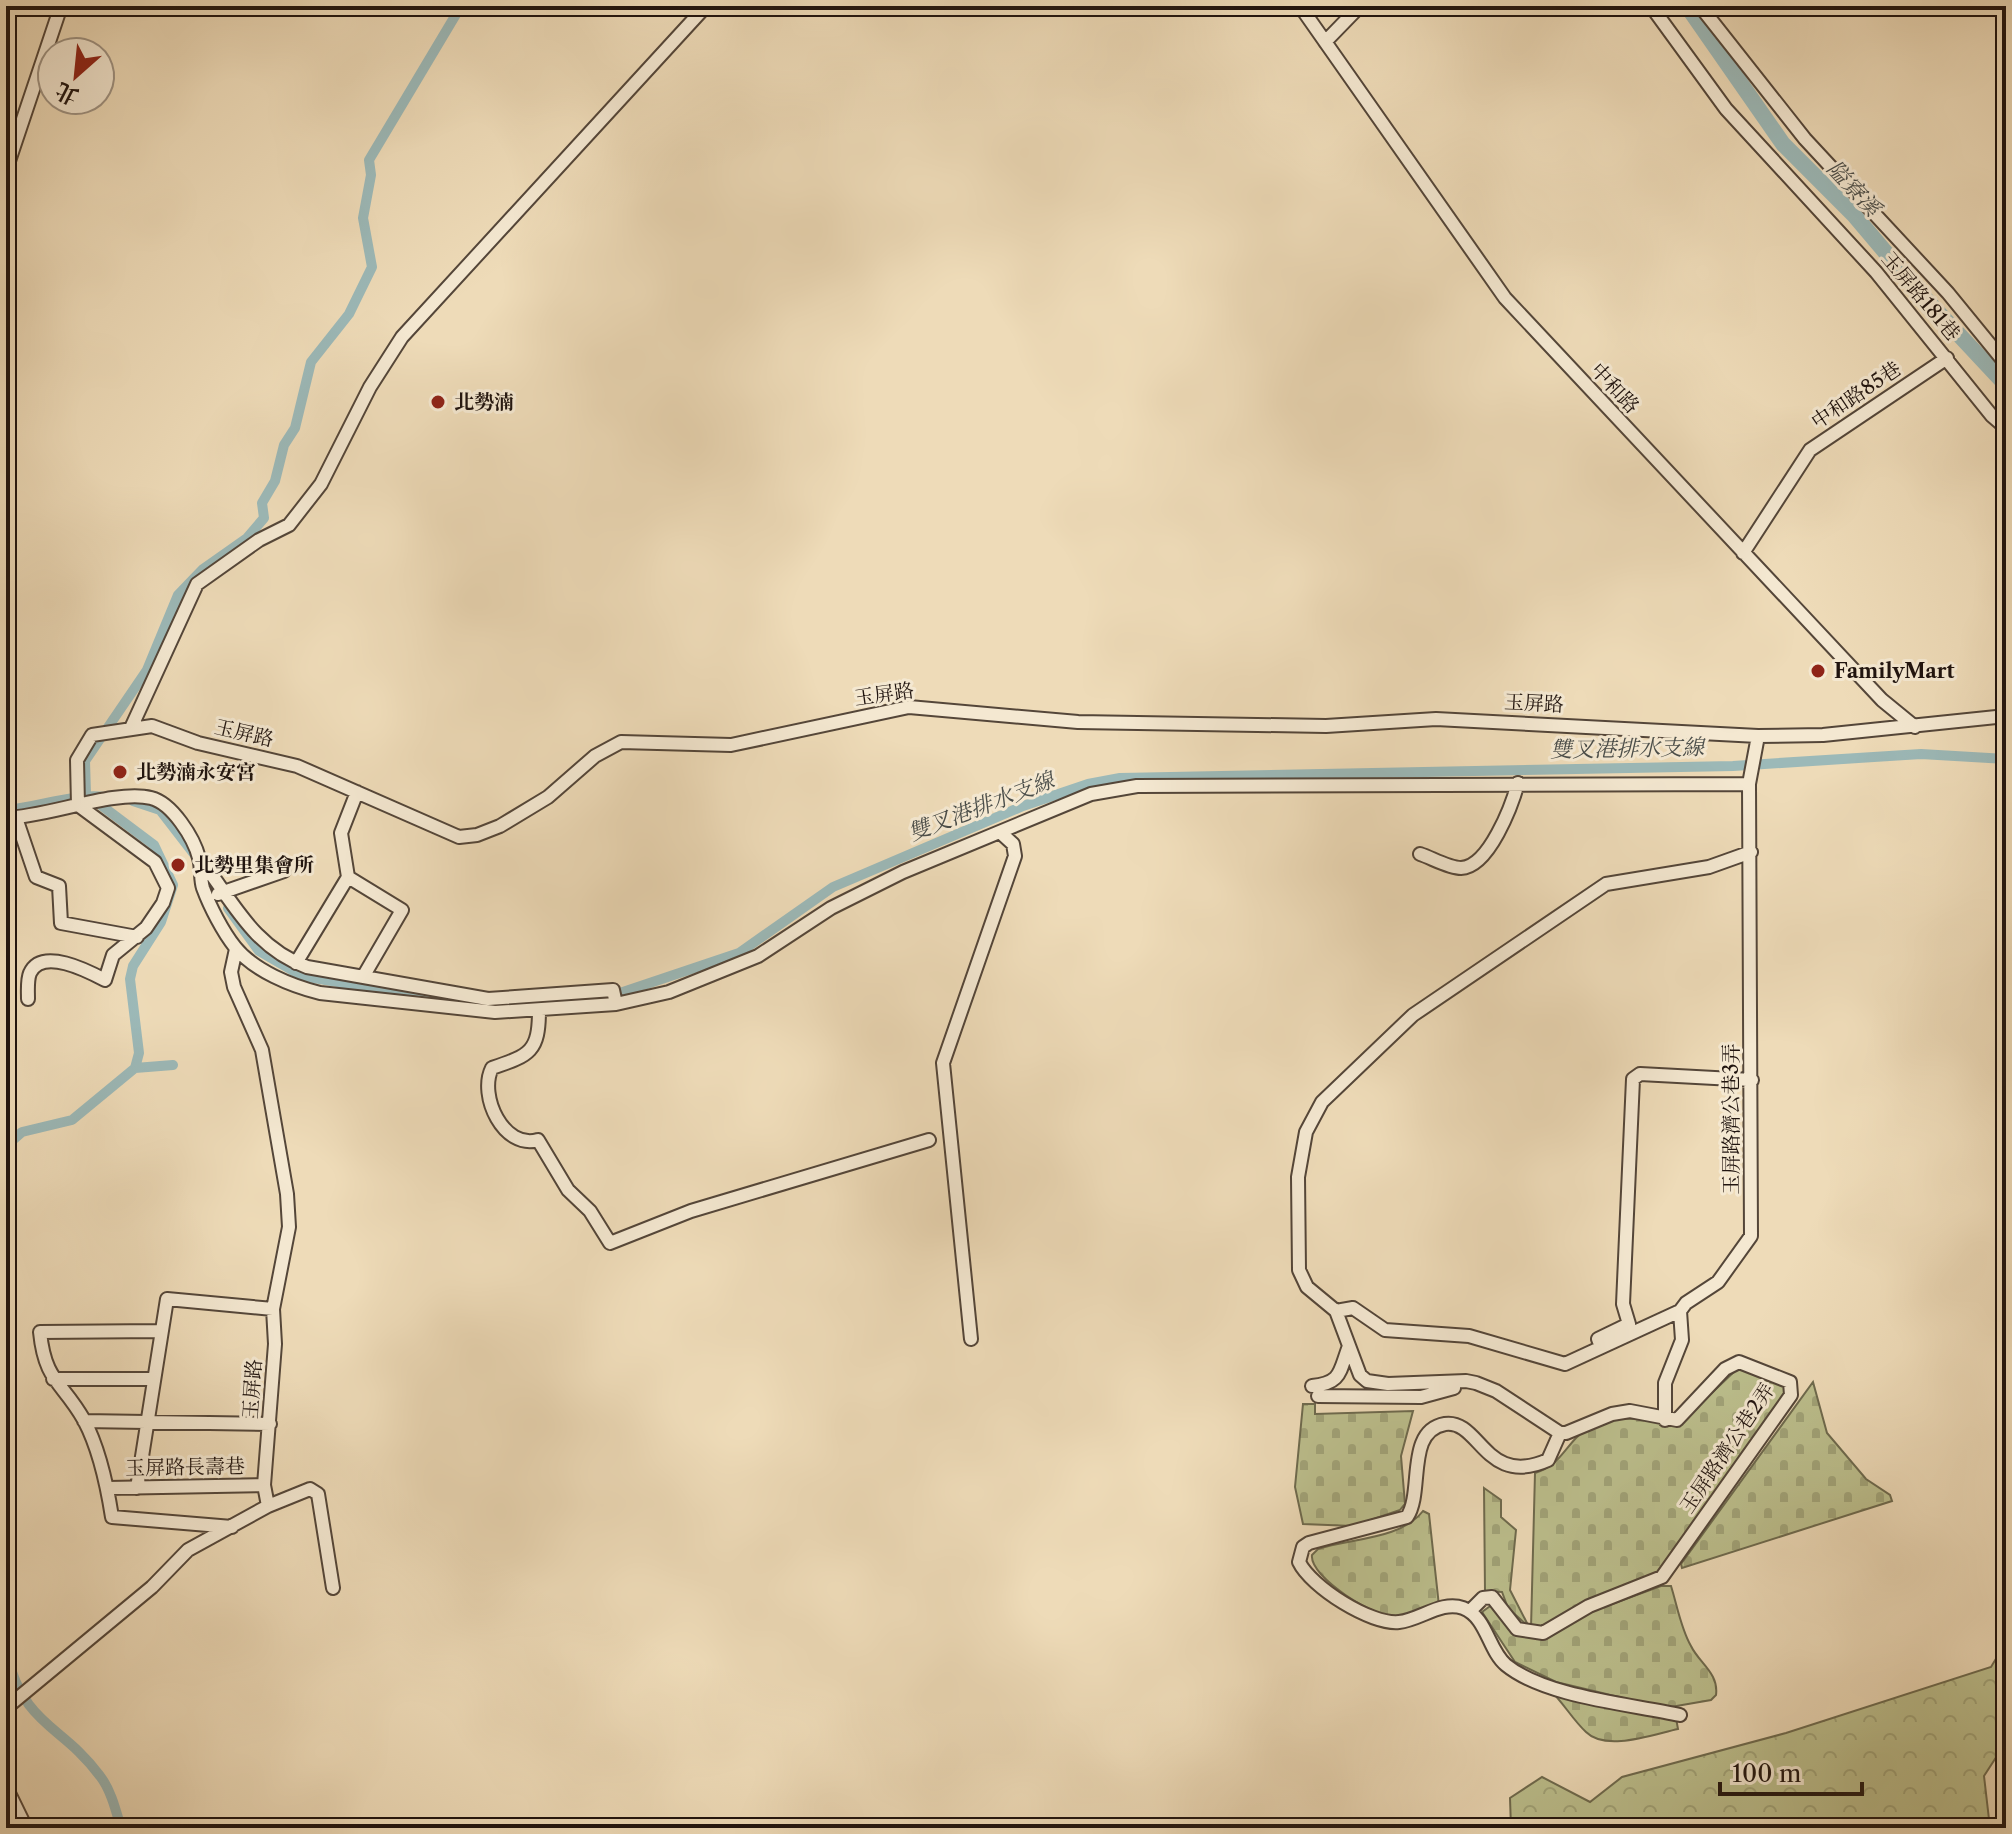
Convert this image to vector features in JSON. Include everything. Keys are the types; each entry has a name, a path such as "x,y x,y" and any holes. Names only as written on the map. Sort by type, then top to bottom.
{"street":[{"path":"6,170 61,6"},
{"path":"131,728 197,584 259,540 289,525 321,484 370,387 402,337 706,6"},
{"name":"中和路","path":"1300,6 1505,298 1882,700 1915,727"},
{"path":"1325,42 1360,6"},
{"name":"玉屏路181巷","path":"1651,6 1726,109 1876,272 1992,416 2006,428"},
{"path":"1700,6 1805,139 1948,293 2006,364"},
{"name":"中和路85巷","path":"1743,553 1810,450 1947,358"},
{"name":"玉屏路","path":"83,802 77,760 92,735 115,729 152,726 198,743 297,766 459,837 477,835 500,826 548,797 595,756 621,742 731,745 909,707 1078,722 1326,726 1436,719 1758,736 1915,727 2006,716"},
{"path":"199,857 203,887 236,949 296,987 320,993 495,1012 539,1010 616,1004 669,992 717,975 758,956 855,896 903,872 1091,794 1137,786 1749,784 1758,736"},
{"path":"1420,854 1460,868 1470,866 1502,831 1518,783"},
{"name":"玉屏路濟公巷3弄","path":"1601,1347 1680,1311 1686,1303 1718,1282 1751,1236 1749,784"},
{"path":"296,963 348,877 341,833 357,792"},
{"path":"137,937 61,923 59,886 36,877 11,818 83,802 127,797 152,798 173,815 244,922 263,943 296,963 488,999 613,990 616,1004"},
{"path":"28,999 29,975 37,964 46,961 71,966 105,980 113,955 137,937 163,903 168,888 150,859 101,822 83,802"},
{"path":"971,1339 943,1063 1015,856 1013,844 1001,833"},
{"path":"1560,1433 1496,1391 1466,1381 1403,1385 1367,1381 1356,1369 1336,1311 1307,1287 1299,1270 1298,1177 1306,1132 1322,1102 1425,1006 1606,884 1709,867 1751,852"},
{"path":"208,899 284,871"},
{"path":"348,877 402,910 363,977"},
{"name":"玉屏路","path":"236,949 231,972 234,987 262,1050 287,1194 289,1227 273,1309 275,1344 264,1485 268,1506"},
{"path":"539,1010 538,1038 531,1051 519,1060 492,1068 485,1082 487,1096 494,1113 516,1140 526,1143 538,1140 568,1190 590,1211 610,1243 691,1211 929,1140"},
{"path":"1336,1311 1353,1308 1385,1330 1469,1336 1565,1364 1601,1347 1598,1339 1629,1324 1623,1304 1633,1079 1640,1074 1752,1080"},
{"path":"137,1488 167,1299 273,1309"},
{"path":"1680,1311 1682,1340 1665,1383 1665,1420 1630,1411 1560,1433 1548,1460 1527,1467 1499,1462 1486,1455 1466,1430 1445,1424 1434,1429 1419,1450 1416,1501 1407,1517 1309,1543 1300,1554 1299,1562 1313,1582 1370,1617 1395,1622 1448,1606 1470,1611 1497,1656 1515,1672 1553,1688 1680,1715"},
{"path":"160,1331 40,1332 43,1362 84,1421 108,1488 112,1517 233,1527"},
{"path":"1349,1346 1336,1379 1315,1391 1421,1397 1469,1387 1496,1391"},
{"name":"玉屏路濟公巷2弄","path":"1470,1611 1483,1598 1492,1597 1517,1629 1543,1633 1589,1606 1662,1577 1791,1395 1790,1382 1763,1368 1739,1362 1725,1369 1677,1420 1665,1420"},
{"path":"53,1379 152,1379"},
{"path":"84,1421 270,1424"},
{"name":"玉屏路長壽巷","path":"108,1488 264,1485"},
{"path":"7,1706 152,1587 188,1550 268,1506 310,1489 318,1494 333,1588"},
{"path":"6,1787 26,1828"}],"green space":[{"path":"1745,1366 1790,1386 1671,1566 1549,1628 1531,1628 1535,1473 1554,1463 1576,1438 1599,1423 1624,1418 1677,1426 1737,1369"},
{"path":"1813,1382 1827,1433 1866,1479 1890,1495 1892,1501 1682,1568 1681,1564"},
{"path":"1303,1404 1315,1404 1315,1414 1413,1411 1401,1456 1405,1504 1400,1510 1353,1526 1303,1524 1295,1487"},
{"path":"1484,1488 1501,1500 1501,1517 1516,1530 1510,1590 1529,1627 1508,1608 1502,1592 1485,1591"},
{"path":"1423,1511 1429,1514 1439,1606 1397,1617 1387,1616 1346,1595 1332,1585 1314,1564 1312,1555 1318,1549 1402,1528"},
{"path":"1661,1586 1671,1586 1688,1639 1714,1680 1716,1695 1711,1700 1665,1708 1556,1682 1515,1662 1482,1612 1493,1604 1527,1635"},
{"path":"2006,1642 2006,1742 1984,1776 1990,1828 1511,1828 1510,1798 1542,1777 1590,1802 1622,1777 1786,1733 1991,1667"},
{"path":"1549,1689 1676,1718 1678,1729 1630,1740 1605,1741 1595,1738 1581,1727"}],"waterway":[{"path":"135,1068 139,1053 130,979 133,966 161,922 173,885 154,845 86,794 85,761 147,670 178,595 203,569 247,538 264,518 262,503 275,481 284,445 295,428 311,362 349,314 372,267 363,218 371,175 369,160 461,6"},
{"name":"隘寮溪","path":"1687,6 1783,144 1854,215 1919,292 2006,385"},
{"name":"雙叉港排水支線","path":"544,1003 608,997 739,953 833,887 1023,806 1088,784 1120,778 1733,766 1921,754 2006,759"},
{"path":"6,810 81,797 106,797"},
{"name":"雙叉港排水支線","path":"133,801 160,810 194,854"},
{"name":"雙叉港排水支線","path":"228,908 259,951 302,976 438,999 521,1005"},
{"path":"6,1146 22,1132 72,1120 135,1068 173,1065"},
{"path":"6,1653 23,1697 86,1759 104,1782 121,1828"}],"place":[{"name":"北勢湳","path":"438,402"},
{"name":"FamilyMart","path":"1818,671"},
{"name":"北勢湳永安宮","path":"120,772"},
{"name":"北勢里集會所","path":"178,865"}]}
